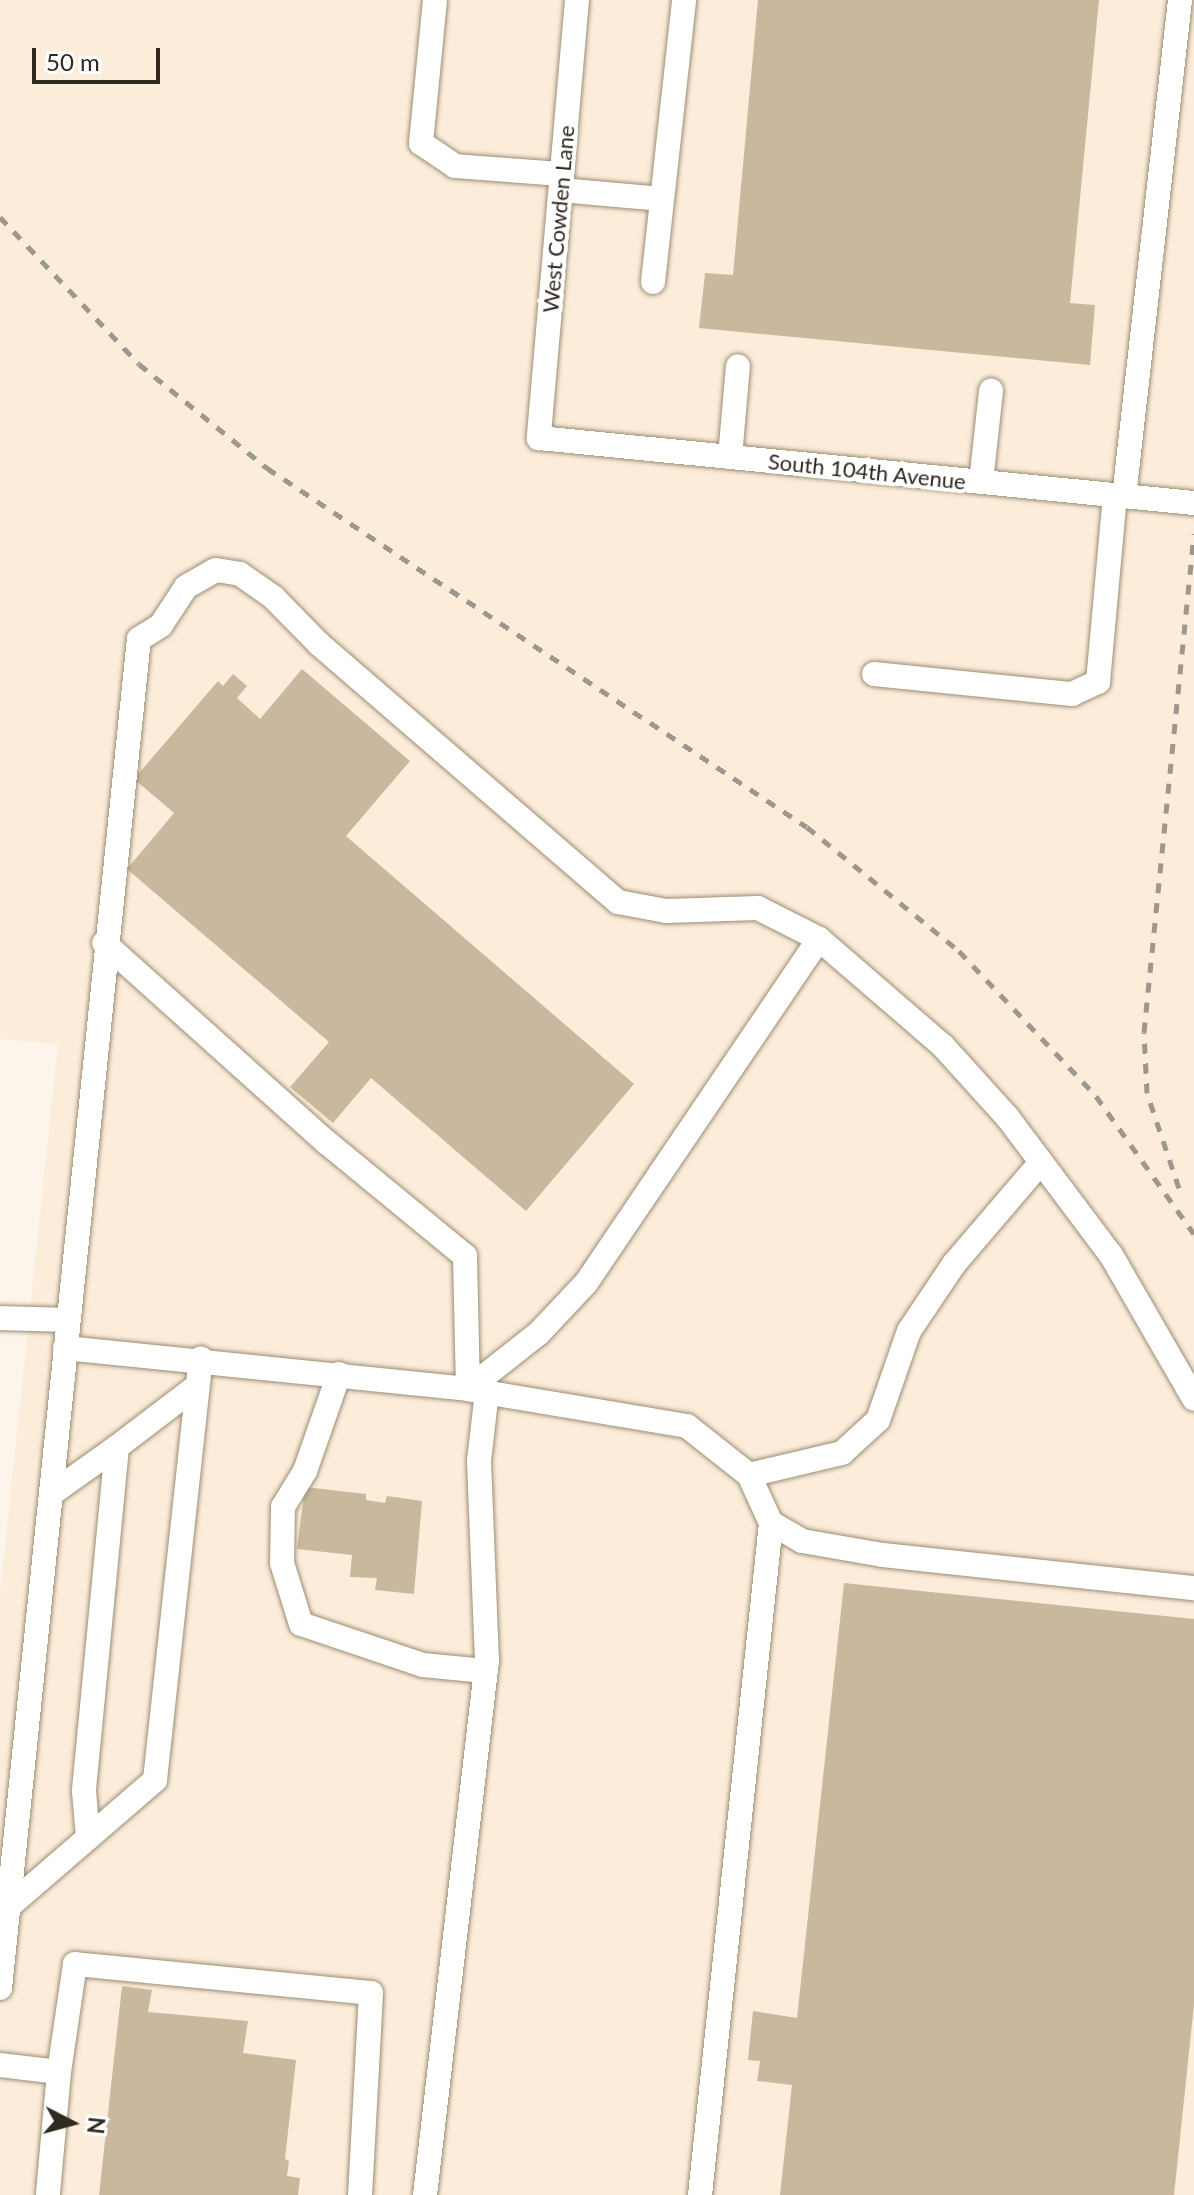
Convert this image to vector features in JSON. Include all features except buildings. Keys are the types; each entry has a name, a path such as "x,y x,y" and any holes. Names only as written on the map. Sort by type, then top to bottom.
{"street":[{"path":"435,0 421,143 455,166 662,199"},
{"name":"West Cowden Lane","path":"539,438 577,0"},
{"path":"653,282 684,0"},
{"path":"874,674 1072,694 1098,682 1180,0"},
{"path":"730,457 738,366"},
{"path":"981,482 991,391"},
{"name":"South 104th Avenue","path":"539,438 1194,503"},
{"path":"0,1988 104,943 139,639 161,625 186,587 216,570 240,574 273,597 319,644 618,902 666,911 758,908 819,939 943,1046 1041,1162 1111,1255 1194,1399"},
{"path":"477,1390 539,1333 586,1283 819,939"},
{"path":"104,943 326,1142 465,1256 477,1390 485,1671 425,2195"},
{"path":"749,1475 842,1453 878,1420 909,1331 954,1264 1041,1162"},
{"path":"0,1318 67,1320"},
{"path":"65,1348 201,1359 477,1390 687,1426 749,1475 771,1523 700,2195"},
{"path":"8,1907 155,1780 201,1359"},
{"path":"339,1374 305,1471 283,1507 282,1563 301,1624 423,1665 485,1671"},
{"path":"51,1494 197,1386"},
{"path":"88,1838 84,1791 117,1447"},
{"path":"771,1523 802,1541 883,1555 1191,1586"},
{"path":"48,2193 59,2072 75,1964 371,1993 360,2195"},
{"path":"0,2065 59,2072"}],"shaded area":[{"path":"0,0 1194,0 1194,2195 0,2195 0,1595 58,1044 0,1039"}],"railway":[{"path":"0,217 139,364 267,468 807,827 959,951 1096,1096 1194,1234"},
{"path":"1179,1188 1147,1093 1144,1032 1194,534"}]}
